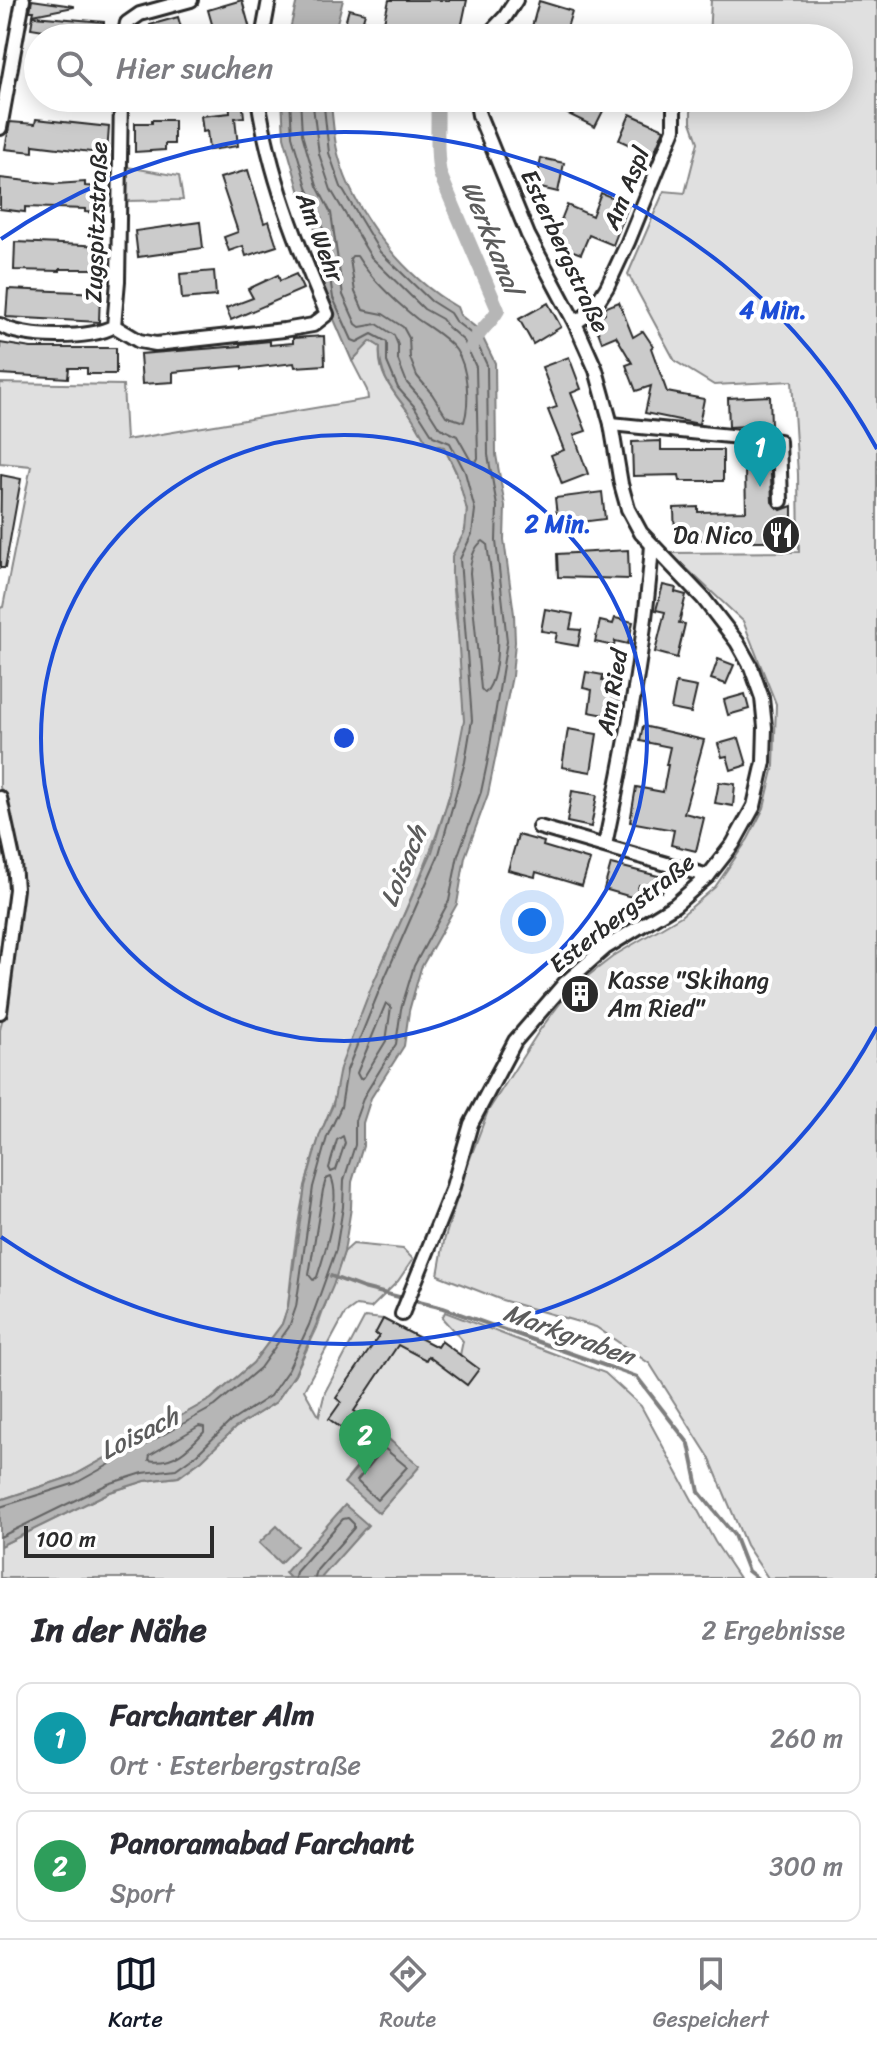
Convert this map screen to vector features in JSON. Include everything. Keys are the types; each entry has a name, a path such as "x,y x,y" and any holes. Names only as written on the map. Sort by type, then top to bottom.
{"street":[{"path":"0,128 23,0"},
{"path":"127,24 140,14 191,0"},
{"path":"265,24 269,0"},
{"path":"498,24 516,0"},
{"name":"Zugspitzstraße","path":"0,325 25,334 62,335 92,334 114,326 118,281 121,112"},
{"name":"Am Wehr","path":"114,326 139,341 156,344 313,325 327,314 285,211 266,147 260,112"},
{"name":"Esterbergstraße","path":"402,1314 452,1190 471,1124 515,1041 565,983 605,948 675,905 708,876 733,844 754,806 764,762 762,698 751,667 737,642 703,598 641,533 628,509 603,391 575,323 528,235 478,112"},
{"name":"Am Aspl","path":"575,323 591,312 628,242 674,129 674,112"},
{"path":"611,424 779,441 781,501"},
{"name":"Am Ried","path":"605,845 635,698 647,618 652,545"},
{"path":"0,798 14,863 16,889 0,1012"},
{"path":"539,827 708,876"}],"shaded area":[{"path":"711,0 877,0 877,1578 768,1578 746,1545 709,1457 650,1364 596,1327 502,1300 438,1275 444,1241 465,1172 488,1111 539,1031 571,989 615,955 681,916 715,887 748,839 764,808 774,766 776,704 743,621 670,553 799,552 792,381 714,385 675,361 628,274 664,191 685,193 698,142 691,112 853,112 853,24 710,24"},
{"path":"127,167 179,176 183,200 125,201"},
{"path":"370,341 380,346 386,380 428,444 444,447 465,500 467,522 452,567 464,686 464,723 440,825 368,997 316,1147 300,1212 288,1306 282,1324 253,1363 211,1399 73,1476 0,1500 0,1030 9,972 11,913 9,830 0,787 0,608 3,607 31,466 0,463 0,383 123,385 126,440 368,399 367,390 352,361"},
{"path":"353,1244 403,1249 413,1259 398,1281 371,1308 356,1306 345,1314 304,1390 319,1416 325,1392 365,1317 383,1319 437,1347 441,1341 460,1355 463,1341 442,1318 445,1312 605,1373 641,1406 715,1542 739,1578 0,1578 0,1546 110,1492 145,1481 179,1477 235,1428 276,1402 295,1374 317,1328 344,1252"}],"water":[{"path":"297,0 343,0 337,24 291,24"},
{"path":"283,112 332,112 335,140 345,176 368,220 418,279 457,307 460,315 479,330 495,363 496,455 505,506 504,540 514,614 512,676 488,794 465,857 457,904 421,968 409,1011 404,1046 371,1098 363,1123 363,1146 352,1182 344,1252 333,1286 295,1374 276,1402 235,1428 202,1460 178,1477 145,1481 110,1492 0,1546 0,1500 73,1476 211,1399 253,1363 282,1324 288,1306 305,1186 320,1134 333,1105 340,1068 371,988 432,852 450,794 464,721 452,556 465,531 467,510 457,474 444,447 428,444 387,381 381,365 380,347 371,341 352,361 326,301 313,218 300,193 284,137"},
{"path":"384,1435 420,1466 379,1513 344,1483"},
{"path":"345,1505 368,1525 321,1578 290,1578 285,1573"},
{"path":"277,1526 297,1546 280,1563 259,1543"}],"building":[{"path":"32,0 74,7 33,15 34,11 30,11"},
{"path":"242,0 249,24 212,24 208,10"},
{"path":"389,0 467,0 462,24 383,24"},
{"path":"539,1 572,11 568,24 533,24"},
{"path":"349,9 365,13 363,20 376,24 345,24"},
{"path":"33,16 104,22 104,24 32,24"},
{"path":"178,17 180,24 154,24"},
{"path":"243,112 244,117 235,118 238,146 209,150 207,131 203,132 201,116"},
{"path":"564,112 602,112 595,127"},
{"path":"630,114 664,129 653,156 619,140"},
{"path":"36,119 109,127 107,154 33,145 33,152 5,149 10,122 35,124"},
{"path":"152,120 174,120 174,144 165,144 165,150 135,152 135,123 152,123"},
{"path":"541,158 564,163 558,192 536,187"},
{"path":"248,170 264,223 269,221 277,246 246,256 243,246 229,251 224,237 238,232 220,178"},
{"path":"0,178 56,184 85,182 85,186 101,187 100,213 85,212 85,209 25,207 25,212 0,209"},
{"path":"601,193 629,204 613,245 589,235 581,254 552,243 567,205 592,216"},
{"path":"200,222 203,248 138,257 135,231"},
{"path":"15,242 106,246 106,269 14,270"},
{"path":"214,271 216,296 182,299 180,274"},
{"path":"296,274 303,289 231,320 226,308 253,298 248,289 278,275 280,281"},
{"path":"8,289 100,293 99,322 6,317"},
{"path":"619,302 633,337 643,331 653,346 651,348 667,392 704,399 699,424 645,413 651,386 636,391 626,365 632,363 616,336 602,342 594,321 605,313 604,308"},
{"path":"548,303 561,327 533,344 519,319"},
{"path":"324,336 325,365 295,367 294,363 173,372 173,382 142,384 140,354 270,341 270,345 293,343 293,338"},
{"path":"0,343 31,348 116,348 116,374 87,374 87,368 69,368 68,378 0,374"},
{"path":"569,357 581,389 571,393 586,431 574,435 588,474 562,484 551,455 564,450 548,410 557,407 542,367"},
{"path":"770,396 771,425 729,427 728,398"},
{"path":"661,441 661,450 723,450 723,481 680,481 679,475 633,476 632,442"},
{"path":"750,449 770,449 772,502 781,510 792,506 792,541 753,541 753,537 675,541 674,508 698,507 698,512 746,511 745,469 750,469"},
{"path":"1,475 21,479 5,568 0,568"},
{"path":"602,492 605,519 558,525 555,498"},
{"path":"628,550 629,579 558,577 557,554"},
{"path":"663,585 676,588 675,592 686,595 679,623 685,624 677,658 655,652 665,612 656,610"},
{"path":"545,609 573,614 570,629 581,630 578,646 555,642 557,633 541,631"},
{"path":"615,618 633,622 628,644 615,641 614,646 595,642 600,621 613,624"},
{"path":"718,659 734,665 726,684 711,679"},
{"path":"586,672 603,675 602,681 621,684 616,717 589,712 592,690 583,688"},
{"path":"676,683 697,687 691,713 671,709"},
{"path":"745,694 749,709 728,715 724,700"},
{"path":"643,726 704,740 684,813 704,818 696,851 671,845 674,830 630,822 636,787 663,792 668,765 670,747 640,741"},
{"path":"568,729 597,734 591,772 562,767"},
{"path":"739,738 747,765 731,770 727,756 722,757 718,744"},
{"path":"719,782 735,784 733,806 715,803"},
{"path":"572,791 597,795 591,827 567,822"},
{"path":"518,835 590,860 582,886 536,872 535,877 508,870"},
{"path":"611,864 666,878 662,892 639,885 635,898 604,889"},
{"path":"383,1319 437,1347 441,1341 479,1369 467,1385 428,1356 426,1360 398,1345 354,1411 357,1413 345,1431 329,1419 341,1402 336,1398 379,1336 375,1334"}],"waterway":[{"name":"Werkkanal","path":"434,24 440,0"},
{"name":"Werkkanal","path":"437,112 440,174 498,310 472,346"},
{"name":"Markgraben","path":"331,1276 363,1288 443,1308 637,1377 689,1444 699,1492 734,1535 748,1571 757,1578"}],"place":[{"name":"Farchanter Alm","path":"760,487"},
{"name":"Da Nico","path":"781,535"},
{"name":"Kasse \"Skihang Am Ried\"","path":"580,994"},
{"name":"Panoramabad Farchant","path":"365,1475"}],"water label":[{"name":"Loisach","path":"403,866"},
{"name":"Loisach","path":"139,1433"}]}
